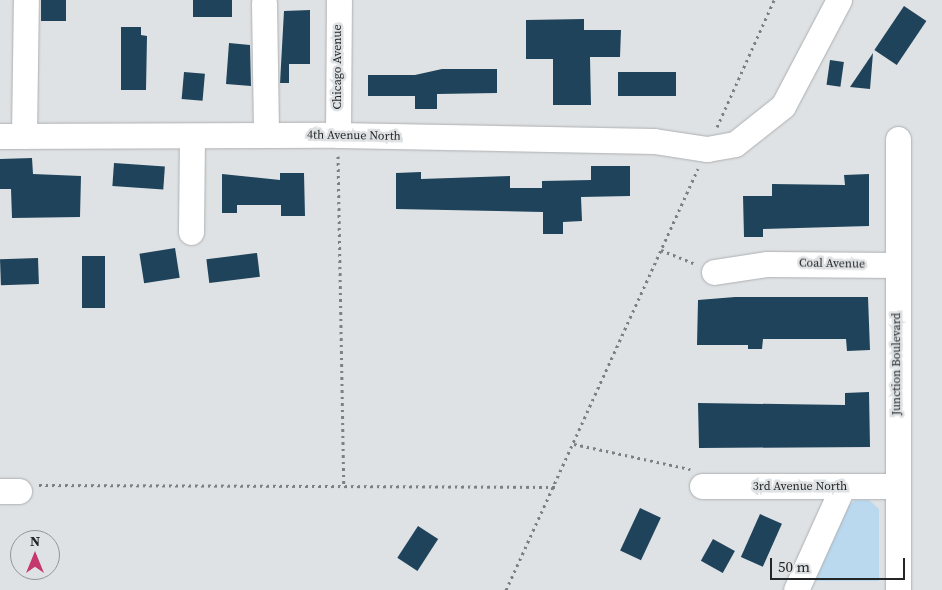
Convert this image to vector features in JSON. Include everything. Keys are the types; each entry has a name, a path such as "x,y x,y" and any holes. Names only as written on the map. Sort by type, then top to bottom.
{"street":[{"name":"Chicago Avenue","path":"338,135 339,0"},
{"name":"4th Avenue North","path":"12,136 338,135 654,141 707,149 735,144 783,106 838,0"},
{"path":"12,136 26,1"},
{"path":"264,3 266,135"},
{"path":"191,232 192,136"},
{"name":"Junction Boulevard","path":"898,138 898,590"},
{"name":"Coal Avenue","path":"714,272 767,264 898,265"},
{"name":"3rd Avenue North","path":"702,486 842,488 897,486"},
{"path":"796,590 842,488"}],"path":[{"path":"506,590 574,444 774,0"},
{"path":"338,135 344,486"},
{"path":"662,250 714,272"},
{"path":"574,444 698,471 702,486"},
{"path":"9,491 43,484 554,487"}],"shaded area":[{"path":"855,500 869,500 879,509 879,581 813,581 848,506"}],"building":[{"path":"41,0 66,0 66,21 41,21"},
{"path":"193,0 232,0 232,17 193,17"},
{"path":"904,6 926,21 897,65 874,50"},
{"path":"310,10 310,64 289,64 289,83 280,83 284,11"},
{"path":"584,19 584,30 621,30 620,57 590,57 591,105 553,105 553,59 526,59 526,20"},
{"path":"121,27 141,27 141,35 147,36 146,90 121,90"},
{"path":"229,43 250,45 251,86 226,84"},
{"path":"873,53 870,89 850,87"},
{"path":"830,60 844,62 840,87 827,85"},
{"path":"442,69 497,69 497,93 437,94 437,109 415,109 415,96 368,96 368,75 415,75"},
{"path":"184,72 205,74 203,101 182,99"},
{"path":"618,72 676,72 676,96 618,96"},
{"path":"32,158 33,174 81,176 80,217 12,218 11,189 0,189 0,159"},
{"path":"114,163 165,167 163,190 112,186"},
{"path":"591,166 630,166 630,196 581,197 582,221 563,222 563,234 543,234 543,212 396,209 396,173 421,172 421,179 510,176 510,188 542,188 542,181 591,180"},
{"path":"280,173 304,173 305,216 281,216 281,205 237,205 237,213 222,213 222,174 280,180"},
{"path":"869,174 869,226 763,229 763,237 744,237 743,196 772,196 772,184 845,185 844,175"},
{"path":"175,248 180,278 144,283 139,254"},
{"path":"257,253 260,277 209,283 206,259"},
{"path":"82,256 105,256 105,308 82,308"},
{"path":"38,258 39,284 1,285 0,259"},
{"path":"735,297 868,297 870,350 847,351 846,339 763,339 762,349 748,349 748,345 697,345 698,300"},
{"path":"869,392 870,447 699,448 698,403 845,405 845,393"},
{"path":"640,508 661,518 641,560 620,551"},
{"path":"760,514 782,524 763,567 741,557"},
{"path":"418,526 438,539 417,571 397,558"},
{"path":"713,539 735,551 723,573 701,561"}]}
